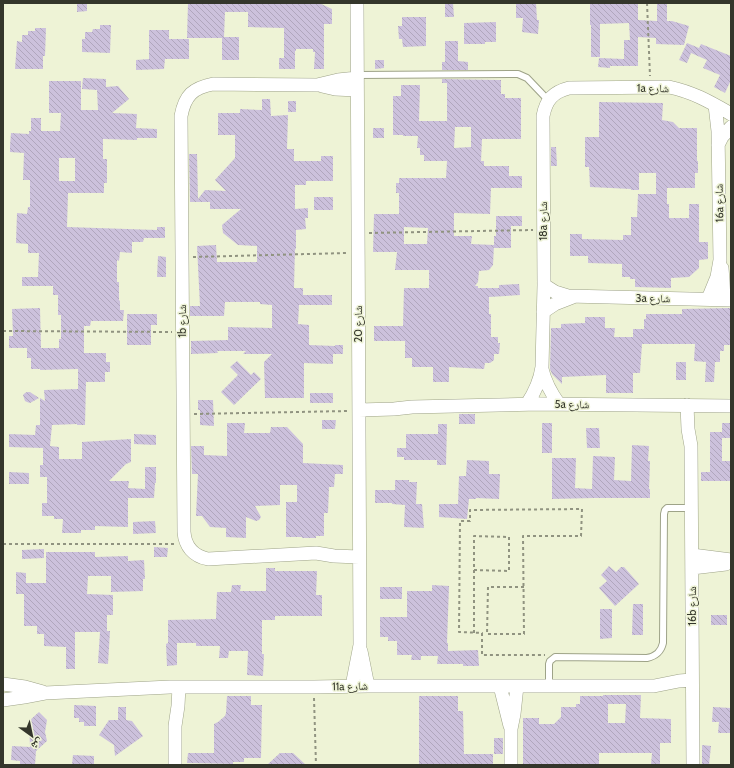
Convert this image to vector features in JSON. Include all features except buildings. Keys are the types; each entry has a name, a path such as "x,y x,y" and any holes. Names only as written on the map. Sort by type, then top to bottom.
{"street":[{"name":"شارع 20","path":"357,3 360,645 368,686"},
{"name":"1b شارع","path":"186,544 184,538 182,332 182,106 194,90 213,84 316,85 338,80 357,81"},
{"name":"1a شارع","path":"548,100 554,94 569,88 669,87 692,93 731,114"},
{"name":"18a شارع","path":"526,404 535,390 541,375 542,367 544,285 543,116 544,108 548,100"},
{"name":"16a شارع","path":"715,105 718,145 720,260 727,300"},
{"path":"718,145 727,130 731,127"},
{"name":"16a شارع","path":"708,300 716,281 720,260"},
{"name":"3a شارع","path":"544,285 555,292 568,296 727,300"},
{"name":"3a شارع","path":"543,312 555,304 575,296"},
{"name":"18a شارع","path":"542,367 550,390 559,404"},
{"name":"5a شارع","path":"359,406 393,404 412,407 526,404 731,406"},
{"name":"16b شارع","path":"692,405 695,429 691,446 693,765"},
{"path":"186,544 196,555 208,559 316,553 333,550 359,553"},
{"path":"692,561 731,562"},
{"name":"شارع 20","path":"352,686 360,645"},
{"name":"11a شارع","path":"3,700 45,693 175,687 654,686 679,681 692,686"},
{"name":"11a شارع","path":"3,684 24,687 45,693"},
{"path":"500,686 511,730"},
{"path":"511,765 511,730 517,686"},
{"path":"175,687 178,706 175,726 175,765"}],"lane":[{"path":"357,81 518,74 526,78 548,100"},
{"path":"549,686 549,664 552,658 647,658 660,652 663,643 664,514 667,508 692,508"}],"path":[{"path":"647,3 651,87"},
{"path":"358,233 543,230"},
{"path":"182,258 358,252"},
{"path":"3,331 182,332"},
{"path":"183,415 359,406"},
{"path":"524,587 488,586 487,634 524,634 524,587 524,536 582,536 582,508 470,510 470,521 460,521 459,632 482,633 482,655 543,654 552,658"},
{"path":"474,570 509,571 509,537 474,536 474,570 474,633"},
{"path":"3,544 186,544"},
{"path":"314,687 316,765"}]}
